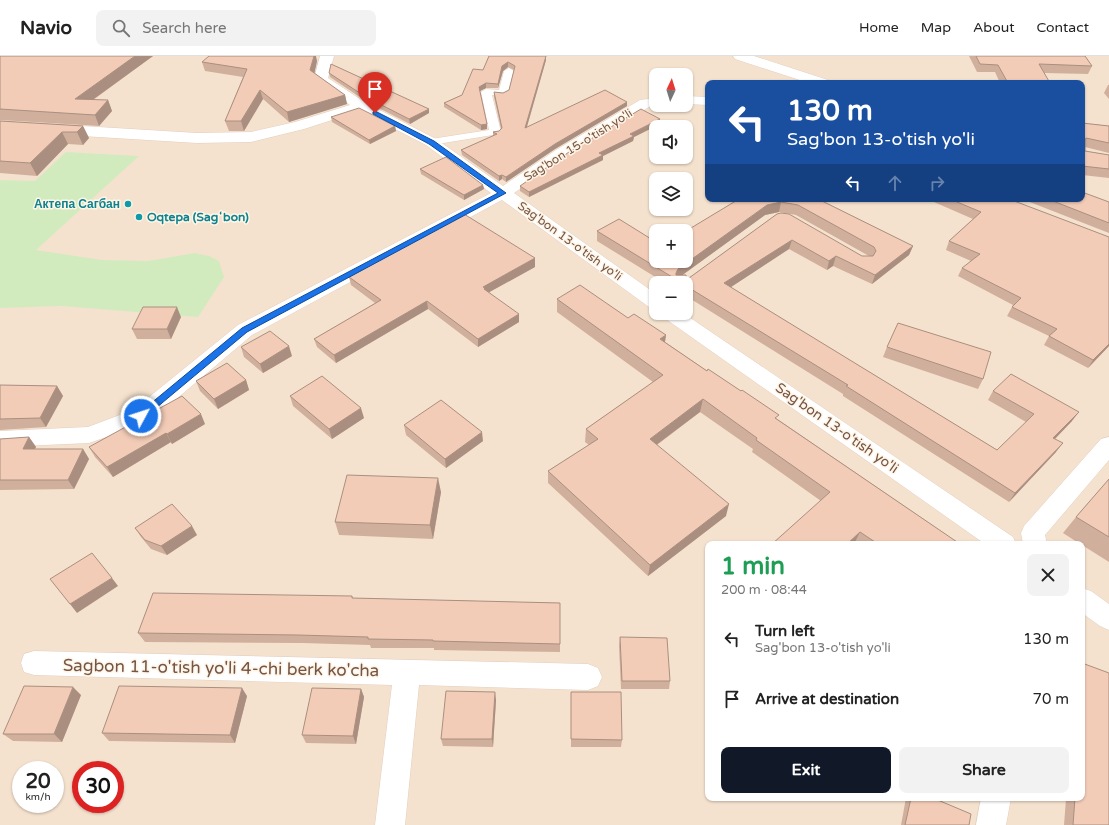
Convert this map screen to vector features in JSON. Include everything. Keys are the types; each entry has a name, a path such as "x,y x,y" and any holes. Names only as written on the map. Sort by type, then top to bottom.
{"street":[{"name":"Sag'bon 13-o'tish yo'li","path":"327,56 321,78 361,106 431,142 649,298"},
{"path":"740,56 814,80"},
{"path":"693,100 705,101"},
{"name":"Sag'bon 15-o'tish yo'li","path":"0,439 89,435 141,416 245,330 503,193 562,154 645,103 649,103"},
{"path":"0,126 197,138 251,137 299,126 361,106"},
{"name":"Sag'bon 13-o'tish yo'li","path":"680,320 1000,541"},
{"path":"1034,541 1033,533 1109,445"},
{"path":"1085,601 1109,618"},
{"name":"Sagbon 11-o'tish yo'li 4-chi berk ko'cha","path":"34,663 588,677"},
{"path":"390,825 407,673"},
{"path":"991,825 995,801"}],"lane":[{"path":"431,142 495,132 486,92 503,93 509,72"}],"shaded area":[{"path":"0,56 1109,56 1109,825 0,825"}],"green space":[{"path":"66,152 139,156 36,250 102,260 148,261 195,253 209,256 219,261 224,277 198,317 61,306 0,308 0,180 35,181"}],"building":[{"path":"0,56 135,56 75,99 108,100 95,115 0,109"},
{"path":"209,56 314,56 310,70 345,95 287,112 260,90 241,121 225,121 247,69 202,62"},
{"path":"489,56 546,56 525,128 605,90 627,102 555,144 506,177 502,175 499,176 461,150 497,134 493,132 499,131 502,128 494,92 503,93 509,90 515,66 508,62 502,66 498,84 486,83 479,87 487,124 481,125 444,103 462,95 473,69 483,70"},
{"path":"976,56 1085,56 1092,66 1039,64 1048,80 1006,80 998,65 980,64"},
{"path":"331,64 429,109 409,119 366,97 329,73"},
{"path":"359,108 395,126 369,140 331,117"},
{"path":"641,109 660,119 649,120 649,124 630,134 634,136 599,153 603,155 529,192 520,186 569,152"},
{"path":"0,121 83,126 77,132 62,132 30,163 0,161"},
{"path":"1085,123 1109,126 1109,143 1086,138 1085,140"},
{"path":"1085,151 1109,155 1109,169 1085,166"},
{"path":"446,157 483,185 464,195 420,169"},
{"path":"1085,193 1109,202 1109,223 1056,202 1085,202"},
{"path":"734,202 781,202 767,205 693,258 693,227"},
{"path":"781,202 824,202 913,246 875,275 836,256 829,261 792,240 724,283 997,450 1034,414 993,391 1011,374 1079,412 1053,438 1063,443 1015,493 846,386 848,385 693,290 693,276 692,276 777,214 781,213 789,214 862,256 873,256 876,251 874,247 798,205"},
{"path":"957,202 1017,202 1109,237 1109,344 1093,360 1049,336 1057,329 1012,307 1021,298 962,268 980,254 949,241 981,212"},
{"path":"464,214 535,258 483,287 519,314 478,339 427,301 334,355 314,339 381,300 349,277"},
{"path":"619,219 649,238 649,263 597,231"},
{"path":"657,268 679,268 676,275 686,275 686,276 671,276"},
{"path":"580,285 628,318 634,314 666,335 660,339 707,371 708,369 779,415 775,418 956,541 874,541 860,532 850,541 775,541 830,492 756,440 757,438 703,399 650,439 729,504 650,565 548,471 598,439 586,429 663,375 557,299"},
{"path":"143,307 177,307 167,329 132,329"},
{"path":"898,323 991,352 983,379 887,347"},
{"path":"270,331 289,346 260,364 241,347"},
{"path":"227,363 246,380 214,399 196,381"},
{"path":"322,376 361,408 329,429 290,396"},
{"path":"0,385 57,386 40,418 0,419"},
{"path":"182,396 201,414 107,467 89,447"},
{"path":"441,400 482,432 445,459 404,425"},
{"path":"29,437 23,449 83,449 68,480 0,480 0,439"},
{"path":"347,475 438,478 430,525 335,522"},
{"path":"1109,479 1109,537 1076,517"},
{"path":"172,504 192,526 161,546 145,540 135,528"},
{"path":"92,553 112,578 70,604 50,579"},
{"path":"153,593 352,596 352,598 560,603 560,644 368,639 368,637 298,635 138,633"},
{"path":"620,637 667,638 670,681 622,681"},
{"path":"1085,664 1109,673 1109,825 1073,825 1075,801 1085,801"},
{"path":"24,686 73,687 54,734 3,734"},
{"path":"119,686 242,688 230,735 102,733"},
{"path":"312,688 361,689 353,736 302,735"},
{"path":"446,691 495,692 492,739 441,739"},
{"path":"571,692 621,692 622,740 571,739"},
{"path":"910,801 940,801 971,814 969,825 905,825"}],"place":[{"name":"Актепа Сагбан","path":"128,204"},
{"name":"Oqtepa (Sagʻbon)","path":"139,217"}],"route":[{"path":"141,416 245,330 503,193 431,142 375,113"}]}
